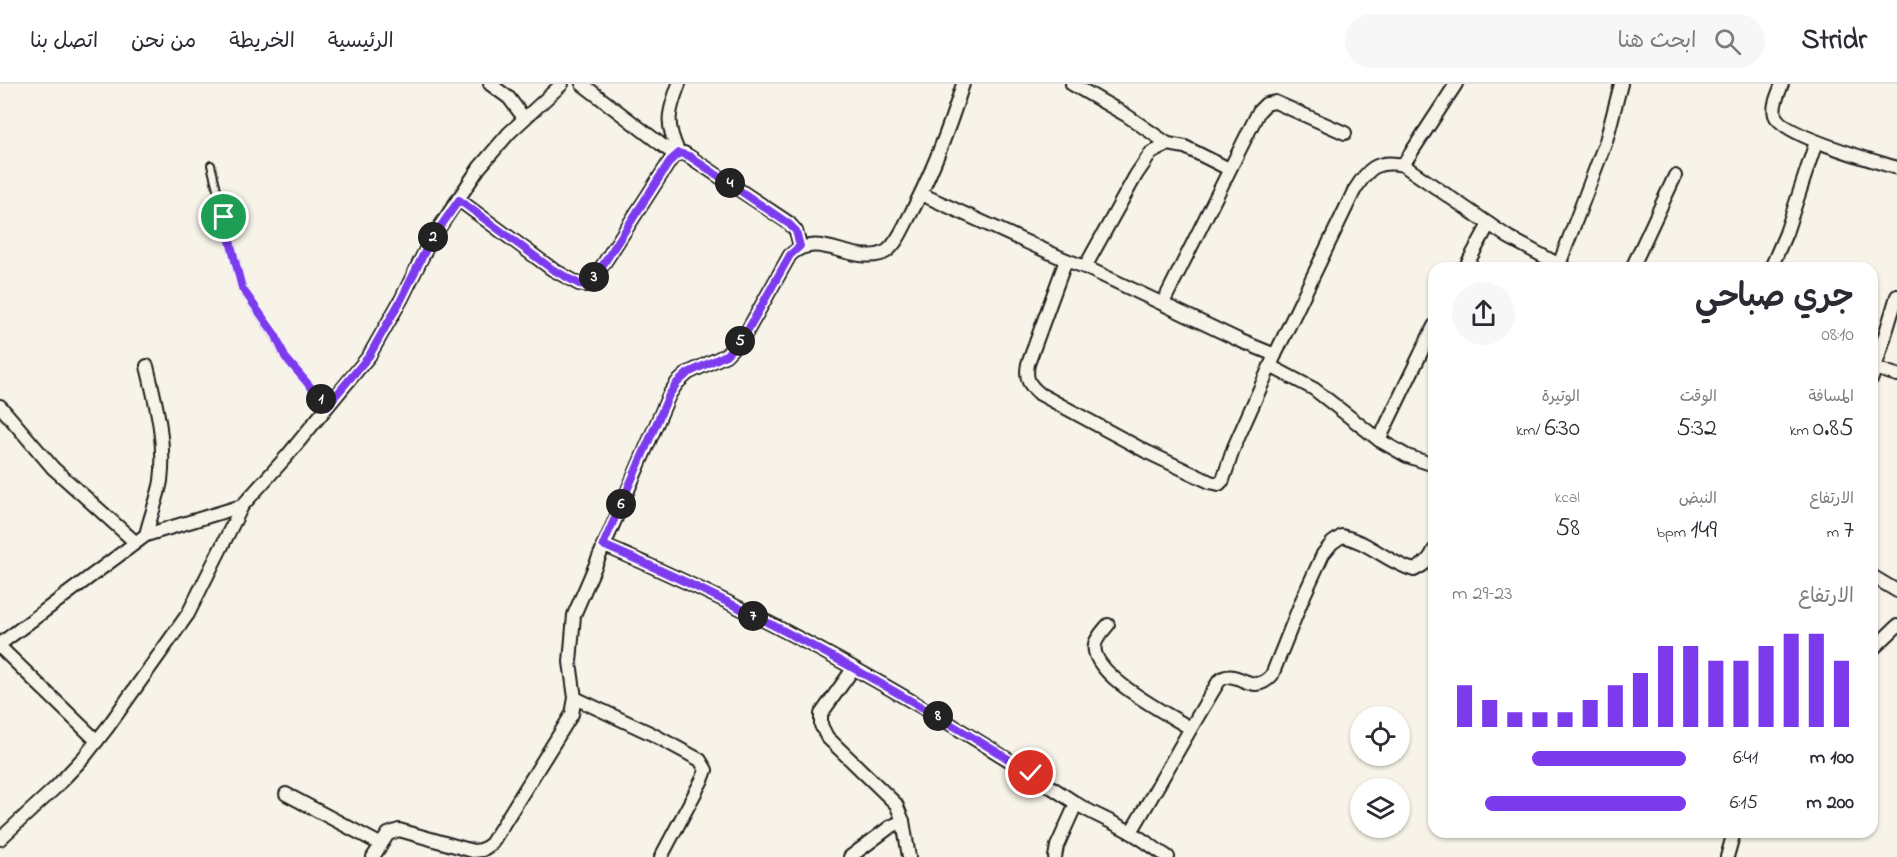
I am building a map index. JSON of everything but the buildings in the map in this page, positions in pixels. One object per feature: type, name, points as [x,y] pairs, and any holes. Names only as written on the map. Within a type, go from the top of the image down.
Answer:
[{"type":"street","points":[[490,84],[509,98],[524,118]]},
{"type":"street","points":[[0,839],[55,788],[97,741],[188,614],[242,506],[287,456],[369,356],[402,298],[429,243],[493,149],[562,84]]},
{"type":"street","points":[[582,84],[677,154],[689,156],[789,224],[796,231],[800,246]]},
{"type":"street","points":[[677,154],[669,129],[671,109],[679,84]]},
{"type":"street","points":[[373,857],[388,834],[399,830],[473,851],[482,850],[491,844],[572,714],[575,698],[570,662],[574,615],[669,395],[688,373],[726,355],[745,335],[790,255],[800,246],[811,244],[861,255],[886,252],[897,239],[943,146],[963,84]]},
{"type":"street","points":[[1072,84],[1126,115],[1168,144],[1185,147],[1229,169]]},
{"type":"street","points":[[1403,165],[1456,84]]},
{"type":"street","points":[[1564,262],[1606,141],[1621,84]]},
{"type":"street","points":[[1782,84],[1774,107],[1775,117],[1782,124],[1816,142],[1897,168]]},
{"type":"street","points":[[1163,303],[1259,111],[1266,104],[1275,102],[1345,133]]},
{"type":"street","points":[[1774,262],[1786,233],[1816,142]]},
{"type":"street","points":[[1085,267],[1136,175],[1151,153],[1168,144]]},
{"type":"street","points":[[459,200],[552,269],[579,284],[587,285],[597,274],[677,154]]},
{"type":"street","points":[[1066,260],[1028,364],[1026,376],[1031,387],[1147,452],[1219,484],[1223,480],[1234,447],[1272,360],[1339,220],[1362,179],[1371,168],[1382,163],[1403,165],[1508,237],[1553,262]]},
{"type":"street","points":[[1635,262],[1675,176]]},
{"type":"street","points":[[921,194],[1163,303],[1272,360],[1314,389],[1379,440],[1407,456],[1428,463]]},
{"type":"street","points":[[1468,262],[1489,224]]},
{"type":"street","points":[[1878,360],[1897,296]]},
{"type":"street","points":[[1379,440],[1428,338]]},
{"type":"street","points":[[146,535],[161,484],[163,450],[158,412],[147,366]]},
{"type":"street","points":[[1878,373],[1897,375]]},
{"type":"street","points":[[0,406],[53,468],[135,542]]},
{"type":"street","points":[[97,741],[0,645],[146,535],[242,506]]},
{"type":"street","points":[[1131,832],[1219,681],[1224,676],[1231,676],[1252,684],[1260,684],[1266,682],[1272,675],[1302,600],[1323,554],[1332,543],[1342,536],[1357,539],[1401,566],[1414,570],[1428,560]]},
{"type":"street","points":[[603,545],[657,568],[798,638],[947,721],[1076,804],[1131,832],[1168,857]]},
{"type":"street","points":[[1878,580],[1897,591]]},
{"type":"street","points":[[1108,625],[1094,646],[1096,658],[1102,667],[1117,682],[1190,728]]},
{"type":"street","points":[[1878,644],[1897,626]]},
{"type":"street","points":[[853,669],[821,714],[821,724],[827,737],[896,804],[903,821],[909,857]]},
{"type":"street","points":[[575,698],[652,734],[691,754],[704,764],[706,770],[704,778],[662,857]]},
{"type":"street","points":[[286,794],[380,844]]},
{"type":"street","points":[[1055,857],[1057,846],[1076,804]]},
{"type":"street","points":[[850,857],[890,827],[903,821]]},
{"type":"street","points":[[1727,857],[1732,838]]},
{"type":"lane","points":[[211,165],[242,288],[276,336],[285,357],[327,406]]},
{"type":"route","points":[[224,217],[246,296],[276,336],[285,357],[327,406],[369,356],[402,298],[429,243],[440,224],[459,200],[552,269],[579,284],[587,285],[597,274],[670,161],[679,153],[689,156],[789,224],[796,231],[800,246],[790,255],[745,335],[726,355],[688,373],[669,395],[603,545],[657,568],[798,638],[947,721],[1031,773]]}]
